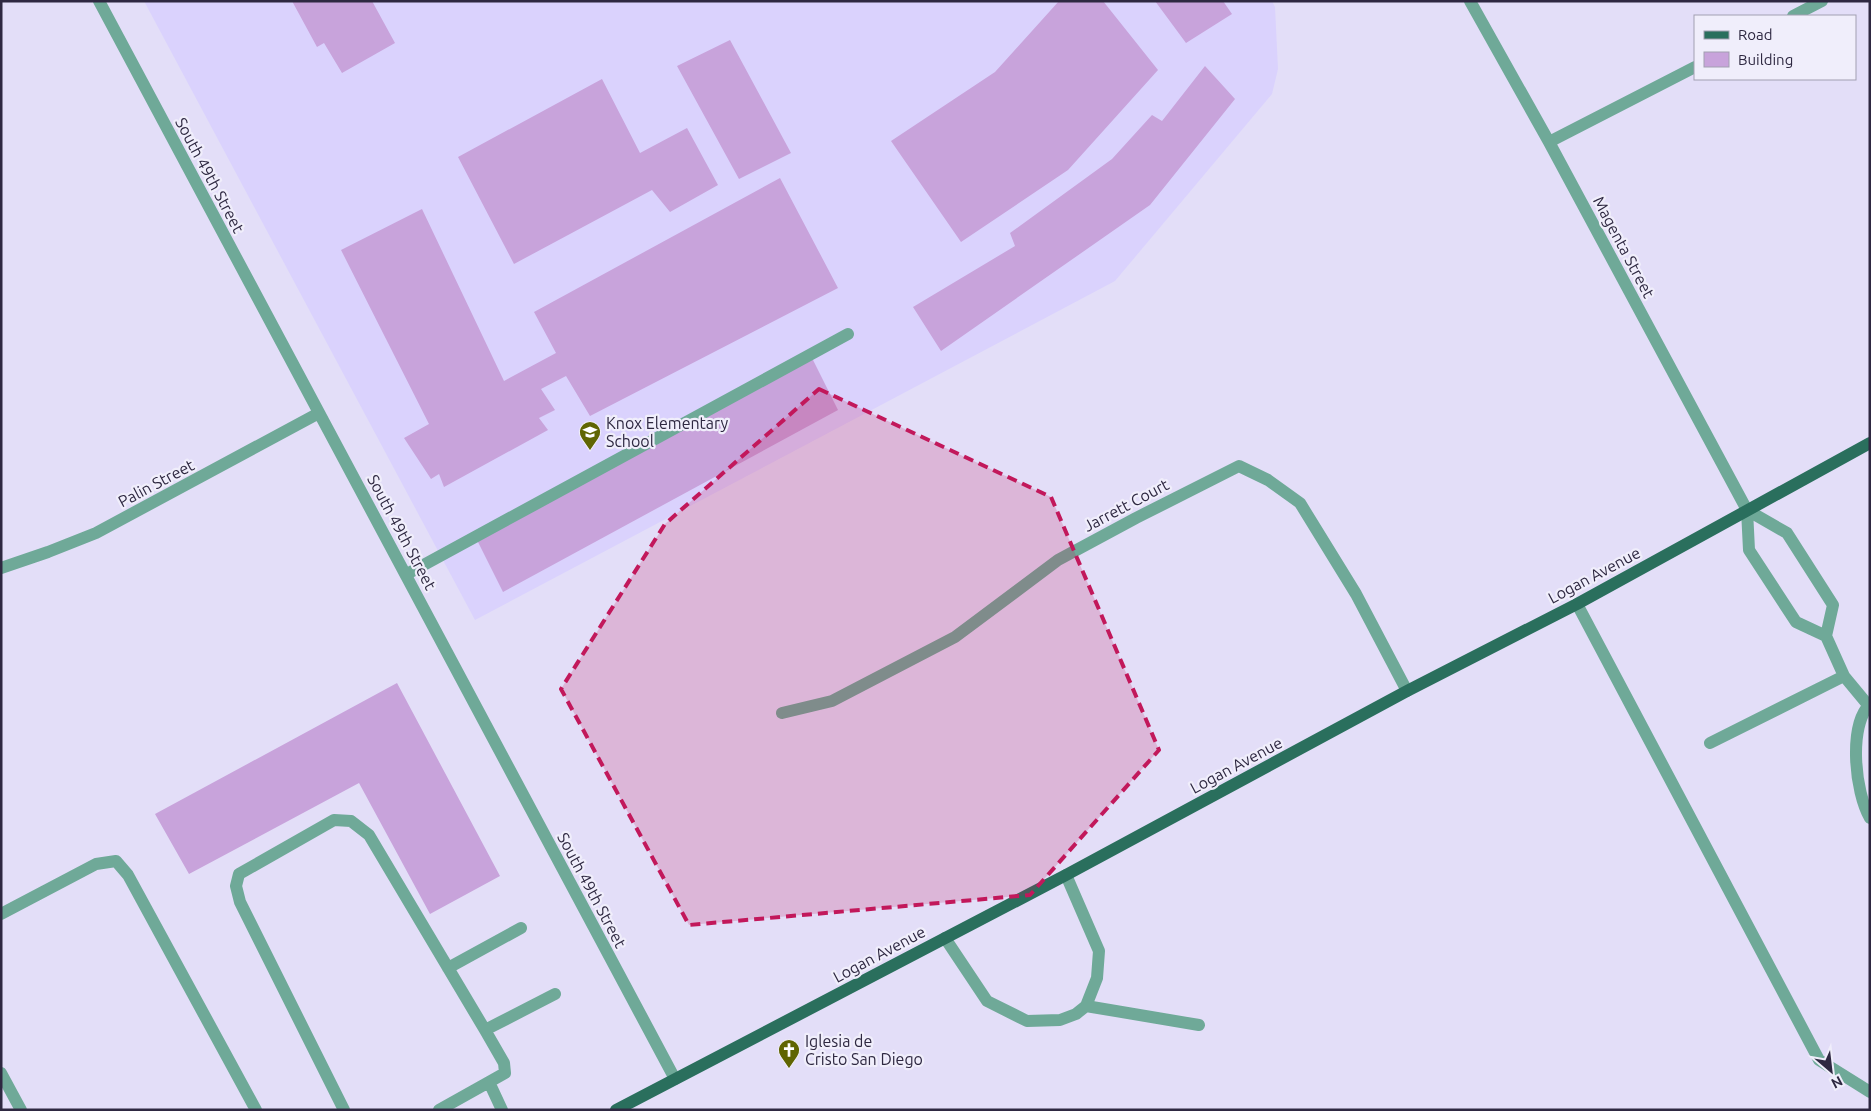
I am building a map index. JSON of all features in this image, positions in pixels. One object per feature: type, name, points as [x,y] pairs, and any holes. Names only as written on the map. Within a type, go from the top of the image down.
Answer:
[{"type":"main road","name":"Logan Avenue","points":[[616,1110],[1066,875],[1407,691],[1576,604],[1870,443]]},
{"type":"street","name":"South 49th Street","points":[[99,1],[407,574],[675,1079]]},
{"type":"street","name":"Magenta Street","points":[[1470,1],[1549,142],[1747,510]]},
{"type":"street","points":[[1795,15],[1822,1]]},
{"type":"street","points":[[1549,142],[1694,68]]},
{"type":"street","points":[[407,574],[848,334]]},
{"type":"street","name":"Palin Street","points":[[1,568],[96,533],[320,413]]},
{"type":"street","name":"Jarrett Court","points":[[782,714],[832,701],[955,637],[1058,560],[1160,505],[1240,466],[1268,480],[1300,503],[1356,594],[1407,691]]},
{"type":"street","points":[[1747,510],[1749,550],[1796,622],[1826,636]]},
{"type":"street","points":[[1747,510],[1786,533],[1833,605],[1826,636],[1844,676],[1869,705],[1856,746],[1856,772],[1870,818]]},
{"type":"street","points":[[1576,604],[1819,1060],[1870,1092]]},
{"type":"street","points":[[1710,743],[1844,676]]},
{"type":"street","points":[[344,1110],[240,902],[236,886],[239,874],[334,820],[351,821],[370,835],[504,1062],[505,1073],[439,1110]]},
{"type":"street","points":[[1,914],[96,864],[116,861],[128,875],[256,1110]]},
{"type":"street","points":[[945,938],[987,1001],[1027,1021],[1060,1020],[1076,1014],[1086,1006],[1098,978],[1099,951],[1066,875]]},
{"type":"street","points":[[448,968],[521,928]]},
{"type":"street","points":[[485,1030],[555,994]]},
{"type":"street","points":[[1086,1006],[1199,1025]]},
{"type":"street","points":[[1,1073],[21,1110]]},
{"type":"street","points":[[489,1082],[502,1110]]},
{"type":"highlighted area","points":[[819,389],[1051,497],[1159,750],[1030,895],[689,925],[561,689],[665,524]]},
{"type":"shaded area","name":"Knox Elementary School","points":[[144,1],[1272,1],[1275,7],[1278,69],[1272,94],[1115,281],[475,620]]},
{"type":"building","points":[[292,1],[372,1],[395,43],[342,73],[324,43],[317,47]]},
{"type":"building","points":[[1059,1],[1103,1],[1158,70],[1068,170],[961,242],[891,141],[995,72]]},
{"type":"building","points":[[1155,1],[1223,1],[1232,14],[1186,43]]},
{"type":"building","points":[[730,40],[791,153],[739,179],[677,66]]},
{"type":"building","points":[[1205,66],[1235,99],[1150,205],[941,351],[913,307],[1015,246],[1010,233],[1112,159],[1152,115],[1162,121]]},
{"type":"building","points":[[602,79],[640,153],[687,128],[718,185],[670,212],[652,190],[514,264],[458,157]]},
{"type":"building","points":[[780,178],[838,288],[590,416],[566,376],[541,389],[555,410],[539,418],[548,430],[444,487],[439,474],[431,479],[404,438],[429,424],[341,250],[422,209],[504,381],[556,353],[534,312]]},
{"type":"building","points":[[812,358],[838,410],[503,592],[476,538]]},
{"type":"building","points":[[397,683],[500,876],[430,914],[359,783],[189,874],[155,814]]},
{"type":"place","name":"Knox Elementary School","points":[[590,451]]},
{"type":"place","name":"Iglesia de Cristo San Diego","points":[[789,1069]]}]
